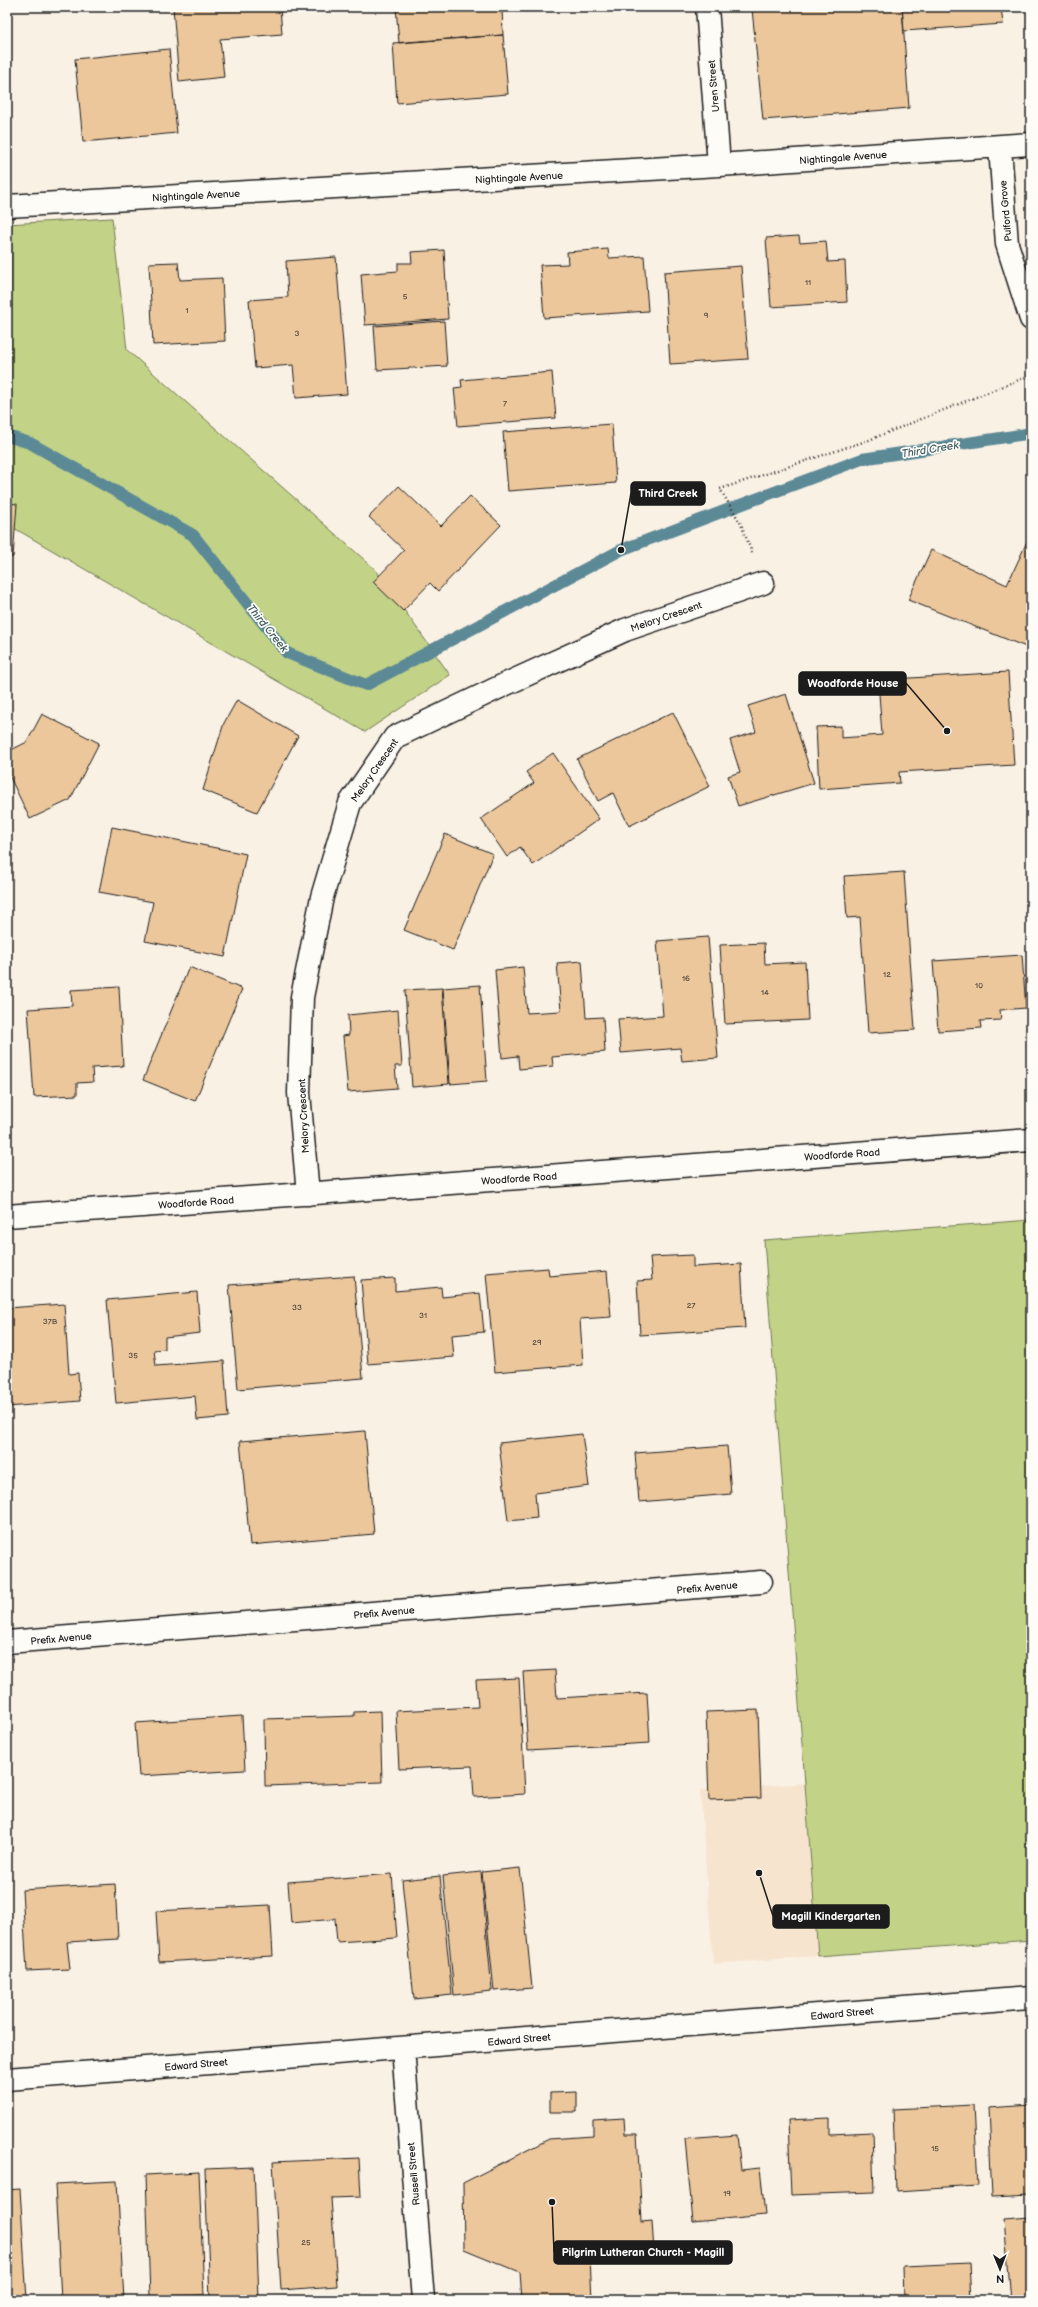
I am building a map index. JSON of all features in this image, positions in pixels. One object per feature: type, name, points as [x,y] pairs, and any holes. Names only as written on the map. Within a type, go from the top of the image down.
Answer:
[{"type":"street","name":"Uren Street","points":[[707,7],[719,165]]},
{"type":"street","name":"Nightingale Avenue","points":[[7,206],[719,165],[1031,144]]},
{"type":"street","name":"Pulford Grove","points":[[1000,147],[1007,244],[1031,319]]},
{"type":"street","name":"Melory Crescent","points":[[308,1194],[300,1093],[302,997],[322,897],[350,803],[395,737],[506,684],[625,630],[763,583]]},
{"type":"street","name":"Woodforde Road","points":[[7,1216],[1031,1140]]},
{"type":"street","name":"Prefix Avenue","points":[[7,1642],[761,1582]]},
{"type":"street","name":"Edward Street","points":[[7,2079],[1031,1998]]},
{"type":"street","name":"Russell Street","points":[[403,2048],[423,2300]]},
{"type":"path","points":[[741,524],[720,489],[869,440],[1031,375]]},
{"type":"shaded area","points":[[806,1783],[818,1956],[713,1964],[700,1790]]},
{"type":"green space","points":[[112,218],[127,350],[376,570],[450,675],[365,732],[7,524],[7,224]]},
{"type":"green space","points":[[1031,1220],[1031,1940],[818,1956],[764,1240]]},
{"type":"building","points":[[173,7],[280,7],[282,34],[220,39],[224,77],[179,82]]},
{"type":"building","points":[[396,7],[502,7],[503,35],[399,43]]},
{"type":"building","points":[[774,7],[902,7],[909,108],[763,120],[752,9]]},
{"type":"building","points":[[902,7],[1001,7],[1003,24],[904,31]]},
{"type":"building","points":[[503,35],[508,94],[397,103],[393,43]]},
{"type":"building","points":[[169,49],[177,133],[83,142],[75,59]]},
{"type":"building","points":[[799,236],[800,243],[826,241],[828,262],[845,261],[847,302],[771,307],[766,238]]},
{"type":"building","points":[[608,249],[609,258],[644,256],[648,311],[544,318],[540,265],[568,264],[567,252]]},
{"type":"building","points":[[444,250],[448,319],[365,325],[361,274],[398,271],[398,263],[412,263],[411,252]]},
{"type":"building","points":[[336,257],[347,394],[296,398],[293,365],[255,368],[249,300],[288,297],[286,261]]},
{"type":"building","points":[[178,262],[180,280],[222,278],[225,341],[153,345],[149,263]]},
{"type":"building","points":[[741,266],[748,359],[670,364],[664,272]]},
{"type":"building","points":[[444,321],[447,366],[377,370],[374,326]]},
{"type":"building","points":[[552,372],[556,418],[458,426],[454,388],[462,387],[461,380]]},
{"type":"building","points":[[612,424],[616,483],[508,491],[503,432]]},
{"type":"building","points":[[399,486],[441,526],[470,496],[501,525],[438,591],[430,583],[403,611],[373,582],[404,550],[369,517]]},
{"type":"building","points":[[7,503],[17,504],[13,557],[7,557]]},
{"type":"building","points":[[1031,533],[1031,649],[908,600],[931,550],[1007,585]]},
{"type":"building","points":[[1008,672],[1014,765],[899,772],[900,783],[819,789],[816,727],[841,726],[841,738],[882,735],[878,680]]},
{"type":"building","points":[[786,694],[814,783],[738,806],[728,776],[740,772],[730,740],[756,732],[748,706]]},
{"type":"building","points":[[237,700],[298,736],[257,812],[203,790],[224,723]]},
{"type":"building","points":[[673,712],[710,786],[629,826],[613,793],[598,801],[577,759]]},
{"type":"building","points":[[42,714],[99,743],[70,800],[30,819],[7,771],[7,752],[27,742]]},
{"type":"building","points":[[553,753],[599,819],[533,865],[520,847],[507,857],[481,819],[534,783],[526,772]]},
{"type":"building","points":[[112,827],[246,854],[225,957],[145,941],[153,902],[99,892]]},
{"type":"building","points":[[445,834],[493,854],[453,950],[404,930]]},
{"type":"building","points":[[904,872],[915,1030],[868,1033],[860,917],[847,918],[844,876]]},
{"type":"building","points":[[708,937],[718,1058],[682,1061],[680,1048],[621,1053],[618,1019],[663,1016],[657,941]]},
{"type":"building","points":[[764,943],[765,964],[805,962],[808,1020],[725,1024],[720,945]]},
{"type":"building","points":[[1022,955],[1026,1008],[1000,1010],[1001,1020],[980,1021],[981,1028],[938,1031],[933,961]]},
{"type":"building","points":[[582,961],[586,1018],[603,1017],[605,1052],[552,1057],[553,1066],[519,1069],[518,1056],[502,1058],[495,970],[523,967],[527,1013],[561,1011],[557,963]]},
{"type":"building","points":[[189,967],[242,989],[195,1101],[143,1080]]},
{"type":"building","points":[[480,985],[487,1081],[450,1084],[443,988]]},
{"type":"building","points":[[119,987],[123,1066],[92,1068],[93,1082],[77,1083],[77,1095],[34,1097],[28,1009],[72,1006],[71,990]]},
{"type":"building","points":[[442,988],[449,1084],[412,1087],[405,990]]},
{"type":"building","points":[[398,1010],[402,1066],[395,1066],[397,1088],[348,1092],[343,1036],[349,1035],[348,1015]]},
{"type":"building","points":[[693,1255],[693,1267],[741,1264],[745,1328],[640,1335],[637,1281],[652,1280],[650,1257]]},
{"type":"building","points":[[548,1268],[549,1276],[607,1271],[611,1317],[580,1319],[583,1365],[495,1372],[486,1273]]},
{"type":"building","points":[[354,1276],[363,1378],[238,1389],[229,1285]]},
{"type":"building","points":[[395,1278],[395,1291],[441,1287],[442,1297],[480,1293],[484,1332],[452,1335],[454,1357],[368,1364],[361,1280]]},
{"type":"building","points":[[197,1292],[200,1333],[165,1337],[165,1349],[154,1350],[156,1366],[224,1361],[228,1417],[197,1420],[195,1396],[116,1403],[107,1300]]},
{"type":"building","points":[[64,1304],[69,1374],[78,1373],[80,1401],[7,1407],[7,1308]]},
{"type":"building","points":[[365,1431],[374,1534],[250,1545],[240,1441]]},
{"type":"building","points":[[582,1434],[589,1486],[535,1493],[537,1518],[508,1521],[499,1443]]},
{"type":"building","points":[[727,1446],[731,1494],[639,1502],[635,1453]]},
{"type":"building","points":[[555,1670],[557,1698],[647,1693],[650,1743],[528,1750],[523,1672]]},
{"type":"building","points":[[519,1678],[525,1794],[474,1797],[472,1766],[399,1769],[396,1711],[478,1707],[476,1680]]},
{"type":"building","points":[[758,1710],[761,1798],[709,1800],[706,1712]]},
{"type":"building","points":[[380,1711],[382,1782],[265,1786],[264,1719],[354,1716],[354,1712]]},
{"type":"building","points":[[242,1716],[245,1770],[139,1776],[135,1723]]},
{"type":"building","points":[[520,1868],[532,1988],[494,1991],[482,1872]]},
{"type":"building","points":[[481,1872],[492,1991],[454,1995],[443,1876]]},
{"type":"building","points":[[392,1874],[397,1938],[337,1942],[335,1919],[291,1923],[288,1882]]},
{"type":"building","points":[[440,1876],[452,1995],[414,1999],[402,1880]]},
{"type":"building","points":[[115,1884],[118,1939],[67,1942],[70,1969],[27,1971],[22,1890]]},
{"type":"building","points":[[270,1905],[273,1956],[159,1962],[156,1911]]},
{"type":"building","points":[[7,1907],[10,1975],[7,1975]]},
{"type":"building","points":[[577,2092],[577,2112],[550,2112],[550,2093]]},
{"type":"building","points":[[974,2105],[978,2186],[896,2191],[893,2109]]},
{"type":"building","points":[[1031,2105],[1031,2195],[992,2197],[988,2108]]},
{"type":"building","points":[[624,2118],[625,2134],[637,2134],[642,2222],[652,2221],[654,2252],[590,2257],[592,2300],[522,2300],[520,2272],[464,2249],[463,2183],[549,2139],[593,2136],[593,2120]]},
{"type":"building","points":[[830,2118],[830,2134],[872,2132],[874,2192],[791,2195],[788,2120]]},
{"type":"building","points":[[737,2135],[741,2170],[760,2168],[765,2215],[693,2222],[685,2139]]},
{"type":"building","points":[[359,2158],[361,2197],[331,2198],[337,2286],[281,2290],[273,2162]]},
{"type":"building","points":[[254,2167],[259,2299],[210,2300],[205,2169]]},
{"type":"building","points":[[199,2172],[204,2295],[150,2297],[146,2175]]},
{"type":"building","points":[[117,2181],[124,2300],[61,2300],[55,2184]]},
{"type":"building","points":[[20,2189],[27,2300],[7,2300],[7,2190]]},
{"type":"building","points":[[1031,2217],[1031,2300],[1011,2300],[1004,2219]]},
{"type":"building","points":[[969,2263],[971,2300],[904,2300],[903,2266]]},
{"type":"waterway","name":"Third Creek","points":[[7,436],[30,443],[193,535],[287,653],[366,685],[621,550],[862,459],[1026,434],[1031,437]]},
{"type":"place","name":"Third Creek","points":[[621,550]]},
{"type":"place","name":"Woodforde House","points":[[947,731]]},
{"type":"place","name":"Magill Kindergarten","points":[[759,1873]]},
{"type":"place","name":"Pilgrim Lutheran Church - Magill","points":[[552,2202]]}]
